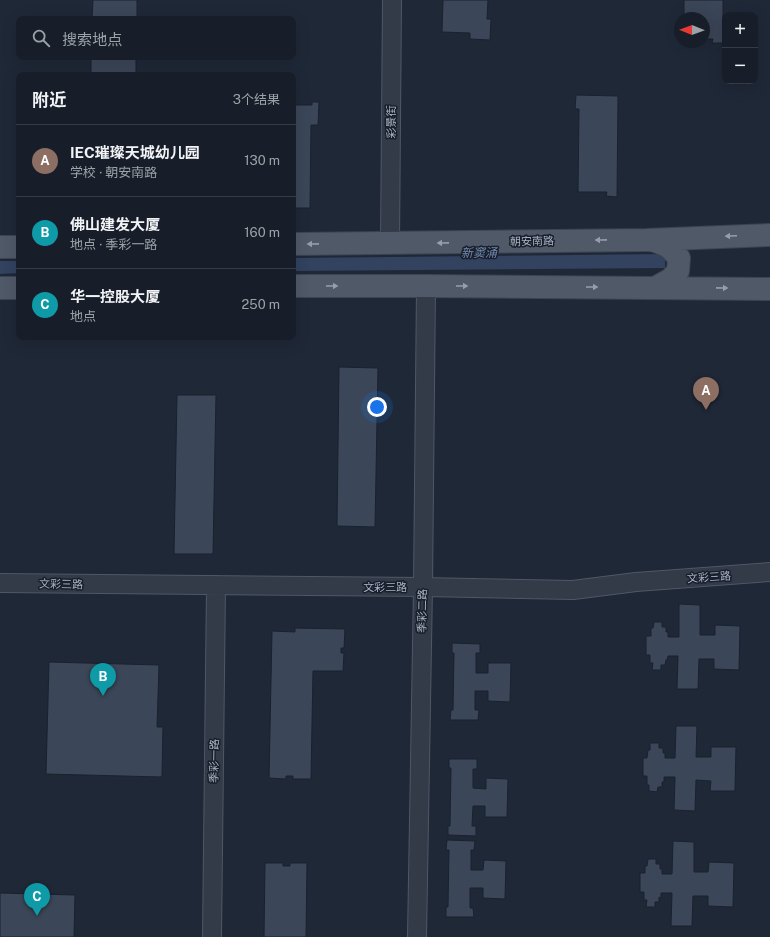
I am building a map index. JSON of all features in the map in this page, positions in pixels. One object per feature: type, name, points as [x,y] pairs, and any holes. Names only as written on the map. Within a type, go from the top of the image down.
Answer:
[{"type":"main road","name":"朝安南路","points":[[296,244],[647,240],[770,234]]},
{"type":"main road","points":[[647,240],[662,243],[671,249],[679,258],[678,271],[671,279],[655,288]]},
{"type":"main road","points":[[0,247],[16,247]]},
{"type":"main road","points":[[296,286],[770,289]]},
{"type":"main road","points":[[0,288],[16,288]]},
{"type":"street","name":"彩景街","points":[[390,243],[392,0]]},
{"type":"street","name":"季彩二路","points":[[417,937],[426,286]]},
{"type":"street","name":"文彩三路","points":[[0,583],[573,590],[636,582],[770,572]]},
{"type":"street","name":"季彩一路","points":[[212,937],[216,586]]},
{"type":"water","points":[[665,254],[665,268],[296,271],[296,258]]},
{"type":"water","points":[[0,261],[16,261],[16,273],[0,274]]},
{"type":"building","points":[[93,0],[137,0],[137,16],[92,16]]},
{"type":"building","points":[[443,0],[488,0],[487,19],[491,19],[490,40],[470,39],[470,33],[442,32]]},
{"type":"building","points":[[684,0],[723,0],[722,43],[712,43],[713,39],[710,39],[710,12],[684,12]]},
{"type":"building","points":[[91,60],[136,60],[136,72],[91,72]]},
{"type":"building","points":[[576,95],[618,96],[617,197],[606,196],[607,192],[578,192],[579,109],[575,109]]},
{"type":"building","points":[[312,102],[319,102],[318,125],[311,125],[310,208],[296,208],[296,105],[312,105]]},
{"type":"building","points":[[339,367],[378,368],[375,527],[337,526]]},
{"type":"building","points":[[177,395],[216,395],[213,554],[174,554]]},
{"type":"building","points":[[679,604],[700,605],[700,635],[715,635],[715,625],[740,626],[739,670],[714,669],[714,659],[699,659],[698,689],[677,689],[678,656],[668,656],[665,665],[661,665],[661,670],[652,670],[653,663],[650,663],[650,655],[646,655],[646,636],[651,636],[651,628],[653,628],[654,622],[662,622],[662,627],[666,627],[666,632],[668,632],[668,637],[679,637]]},
{"type":"building","points":[[295,628],[345,629],[344,648],[341,648],[341,653],[344,653],[343,671],[313,671],[311,779],[293,779],[293,776],[286,776],[286,779],[269,778],[272,631],[295,632]]},
{"type":"building","points":[[452,643],[480,644],[480,653],[476,653],[476,673],[488,673],[488,663],[511,663],[510,702],[488,701],[488,691],[475,691],[475,710],[479,710],[478,720],[450,720],[451,710],[453,710],[454,653],[452,653]]},
{"type":"building","points":[[49,662],[159,665],[157,727],[163,727],[162,777],[46,774]]},
{"type":"building","points":[[676,726],[697,726],[696,757],[711,757],[711,747],[736,747],[735,791],[710,791],[711,781],[696,780],[695,811],[674,810],[675,777],[664,777],[662,787],[658,787],[657,792],[649,791],[647,776],[643,776],[643,758],[647,758],[648,750],[650,750],[650,743],[659,743],[659,748],[663,748],[663,753],[665,753],[665,758],[675,758]]},
{"type":"building","points":[[449,759],[477,759],[477,769],[473,769],[473,788],[486,789],[486,778],[508,779],[507,817],[485,817],[485,806],[473,806],[472,826],[476,826],[476,836],[448,835],[448,826],[450,826],[451,768],[449,768]]},
{"type":"building","points":[[447,840],[475,841],[474,850],[471,850],[471,870],[483,870],[484,860],[506,861],[505,899],[483,898],[483,888],[470,888],[470,908],[473,908],[474,917],[446,917],[446,907],[448,907],[449,850],[446,850]]},
{"type":"building","points":[[673,841],[694,842],[694,872],[708,872],[709,862],[734,863],[733,907],[708,906],[708,896],[693,896],[692,926],[671,926],[672,893],[661,893],[659,902],[655,902],[655,907],[646,907],[647,900],[644,900],[644,892],[640,892],[640,873],[645,873],[645,866],[647,866],[648,859],[656,859],[656,864],[660,864],[660,869],[662,869],[662,874],[672,874]]},
{"type":"building","points":[[265,863],[283,863],[283,866],[290,866],[290,863],[307,863],[306,937],[264,937]]},
{"type":"building","points":[[0,893],[75,895],[74,937],[0,937]]},
{"type":"place","name":"IEC璀璨天城幼儿园","points":[[706,410]]},
{"type":"place","name":"佛山建发大厦","points":[[103,696]]},
{"type":"place","name":"华一控股大厦","points":[[37,916]]},
{"type":"water label","name":"新窦涌","points":[[479,253]]}]
